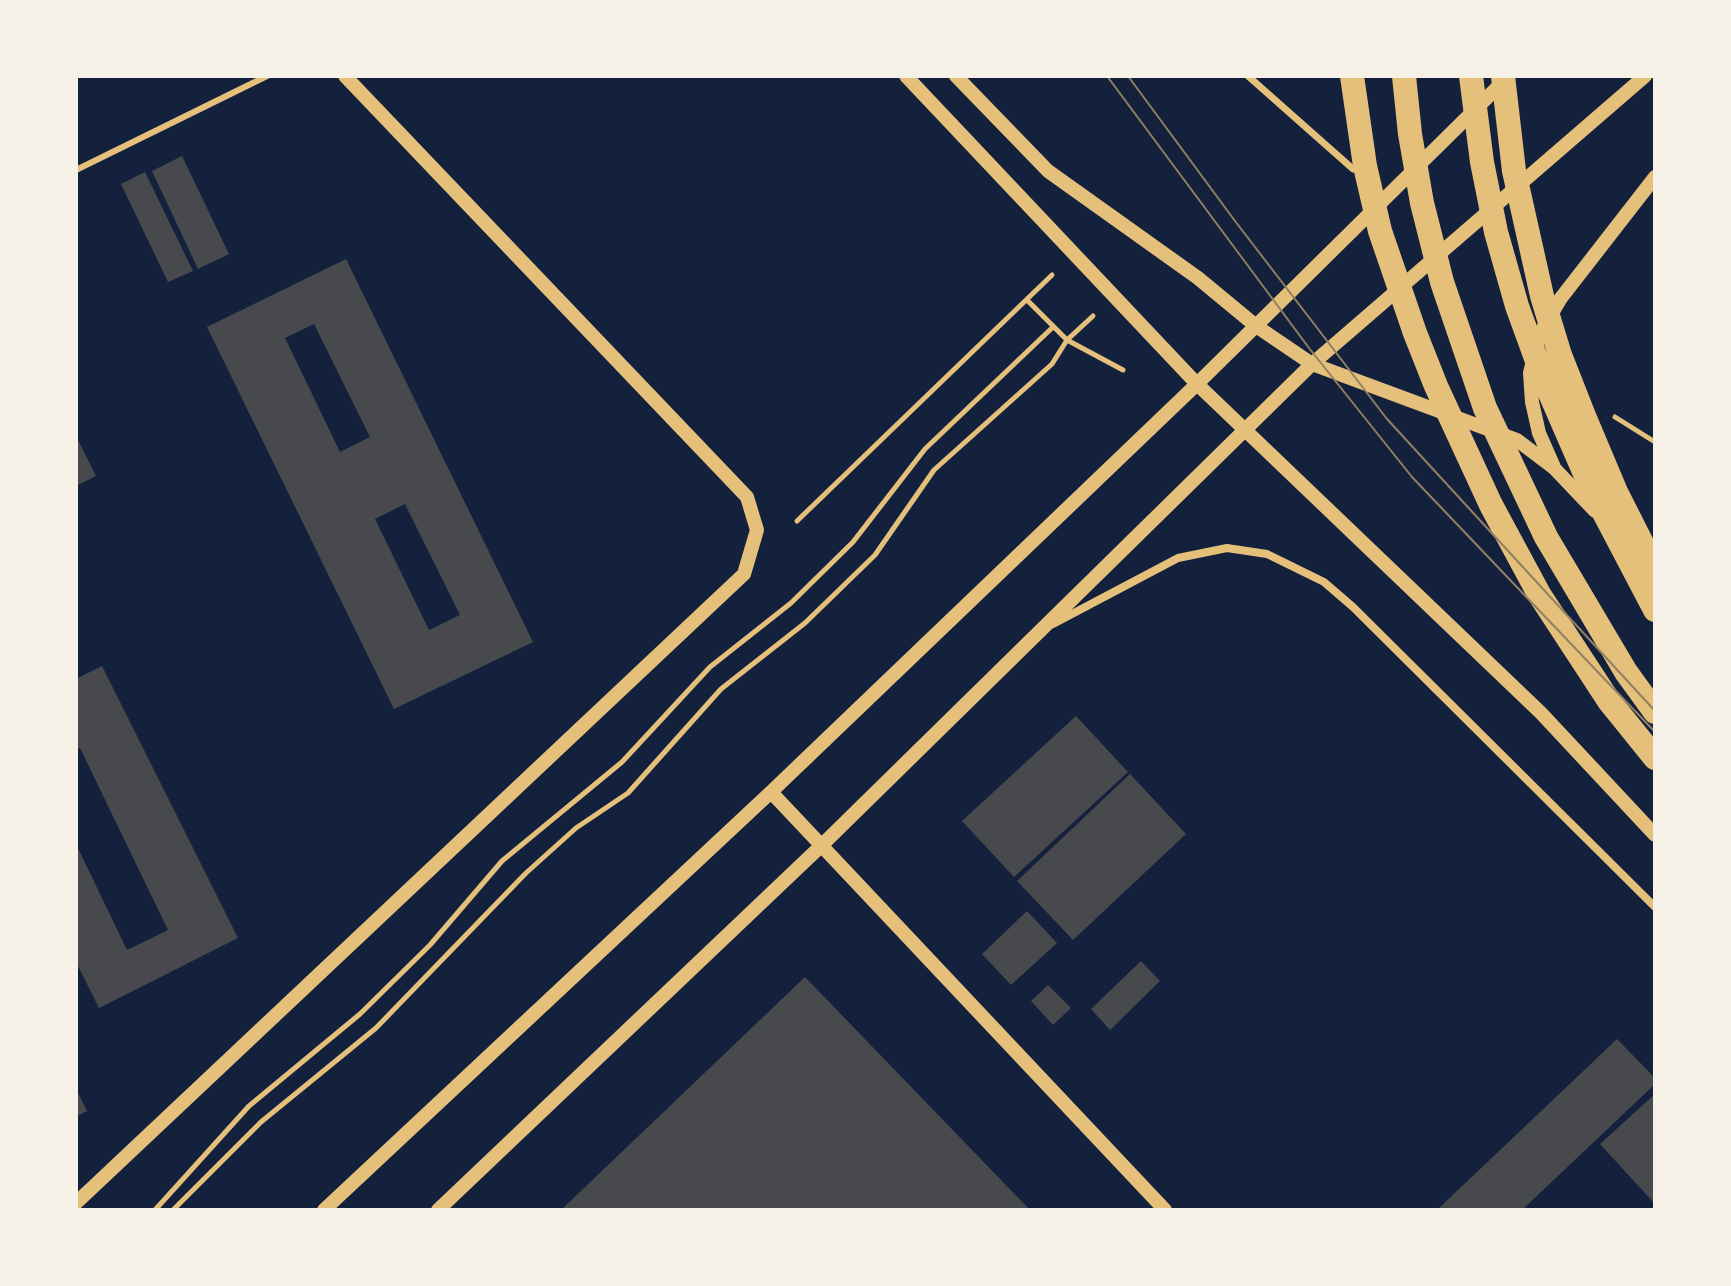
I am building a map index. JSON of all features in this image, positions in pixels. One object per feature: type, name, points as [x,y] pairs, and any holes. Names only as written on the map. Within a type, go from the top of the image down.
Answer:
[{"type":"highway","points":[[1352,76],[1365,166],[1380,231],[1436,386],[1491,505],[1539,594],[1609,701],[1655,758]]},
{"type":"highway","points":[[1404,76],[1422,203],[1442,282],[1485,408],[1546,537],[1591,615],[1655,712]]},
{"type":"highway","points":[[1471,76],[1496,232],[1517,306],[1542,375],[1592,490],[1655,610]]},
{"type":"highway","points":[[1506,76],[1514,171],[1535,266],[1556,340],[1584,416],[1651,567]]},
{"type":"street","points":[[76,1203],[744,574],[757,530],[747,497],[345,76]]},
{"type":"street","points":[[906,76],[1197,384],[1541,713],[1655,835]]},
{"type":"street","points":[[956,76],[1048,171],[1198,278],[1256,326],[1312,364],[1517,440],[1554,468],[1651,567]]},
{"type":"street","points":[[1248,76],[1353,169]]},
{"type":"street","points":[[324,1210],[771,792],[1197,384],[1506,76]]},
{"type":"street","points":[[438,1210],[822,845],[1312,364],[1645,76]]},
{"type":"street","points":[[1554,468],[1539,433],[1532,402],[1530,373],[1539,335],[1561,298],[1655,177]]},
{"type":"street","points":[[1046,627],[1178,558],[1227,548],[1267,554],[1324,582],[1353,607],[1655,907]]},
{"type":"street","points":[[771,792],[1165,1210]]},
{"type":"lane","points":[[76,170],[267,76]]},
{"type":"path","points":[[797,521],[1052,275]]},
{"type":"path","points":[[1027,300],[1067,340],[1123,370]]},
{"type":"path","points":[[173,1210],[261,1122],[376,1028],[526,873],[576,828],[628,793],[721,689],[805,623],[875,555],[934,470],[1052,364],[1067,340],[1093,316]]},
{"type":"path","points":[[155,1210],[249,1106],[360,1014],[430,945],[502,861],[622,762],[710,667],[791,603],[853,542],[925,449],[1053,327]]},
{"type":"path","points":[[1611,414],[1655,442]]},
{"type":"building","points":[[182,156],[229,254],[198,269],[152,171]]},
{"type":"building","points":[[145,172],[193,271],[168,282],[121,184]]},
{"type":"building","points":[[346,259],[533,642],[394,709],[207,327]],"holes":[[[314,324],[370,437],[340,452],[285,338]],[[405,504],[460,615],[429,630],[375,519]]]},
{"type":"building","points":[[76,436],[96,476],[76,486]]},
{"type":"building","points":[[102,666],[238,938],[99,1008],[76,962],[76,844],[127,950],[168,930],[80,748],[76,750],[76,679]]},
{"type":"building","points":[[1076,716],[1128,772],[1014,877],[962,821]]},
{"type":"building","points":[[1130,774],[1186,834],[1073,940],[1017,881]]},
{"type":"building","points":[[1027,911],[1057,943],[1011,985],[982,954]]},
{"type":"building","points":[[1141,961],[1160,981],[1110,1030],[1091,1009]]},
{"type":"building","points":[[805,977],[1030,1210],[561,1210]]},
{"type":"building","points":[[1048,985],[1071,1008],[1053,1025],[1031,1001]]},
{"type":"building","points":[[1617,1039],[1655,1078],[1655,1084],[1522,1210],[1437,1210]]},
{"type":"building","points":[[76,1089],[87,1111],[76,1117]]},
{"type":"building","points":[[1655,1094],[1655,1204],[1600,1144]]},
{"type":"tram line","points":[[1107,76],[1309,348],[1412,477],[1655,732]]},
{"type":"tram line","points":[[1128,76],[1387,419],[1655,711]]}]
